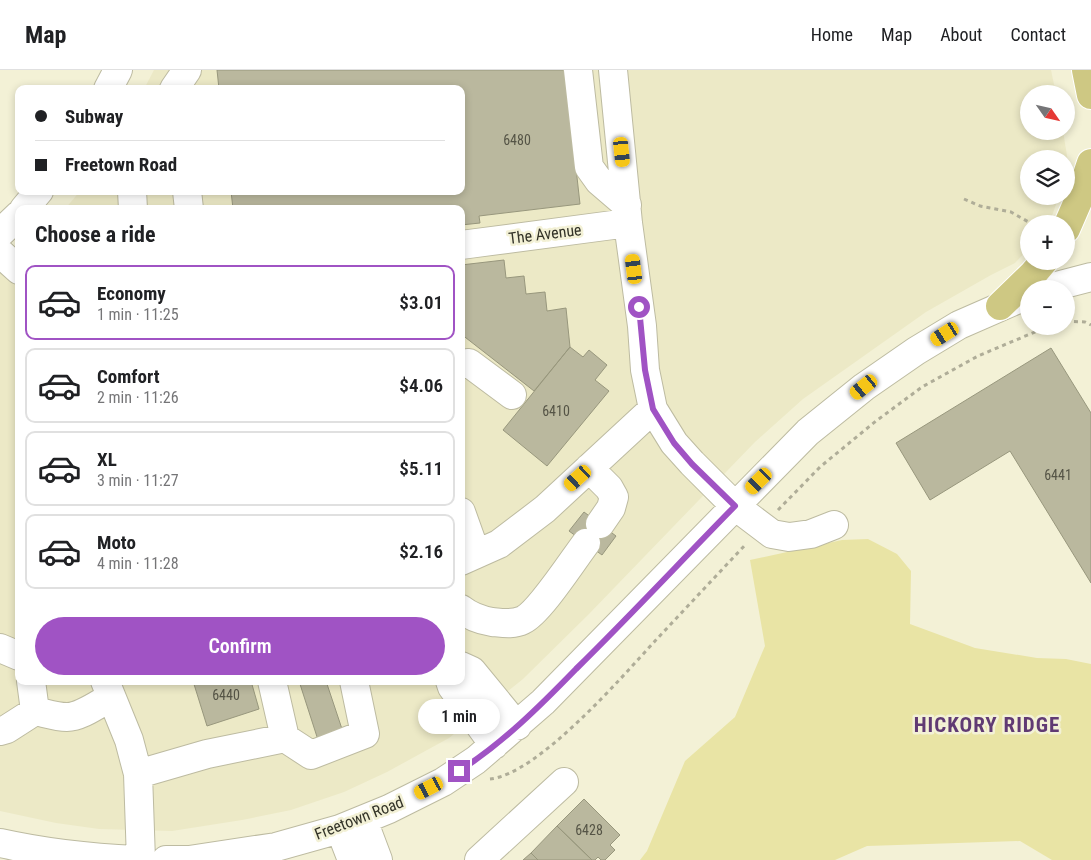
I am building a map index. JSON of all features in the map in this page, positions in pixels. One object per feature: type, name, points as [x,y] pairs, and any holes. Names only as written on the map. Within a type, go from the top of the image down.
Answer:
[{"type":"main road","points":[[1086,70],[1091,95]]},
{"type":"main road","points":[[1072,215],[1091,163]]},
{"type":"main road","points":[[1000,306],[1036,270]]},
{"type":"street","points":[[110,85],[118,70]]},
{"type":"street","points":[[578,70],[589,167],[627,214]]},
{"type":"street","points":[[613,70],[627,214],[642,326],[645,370],[653,409],[674,443],[692,464],[735,506],[772,534],[789,537],[811,534],[834,525]]},
{"type":"street","points":[[27,205],[36,195]]},
{"type":"street","name":"The Avenue","points":[[465,244],[627,214]]},
{"type":"street","points":[[0,233],[15,219]]},
{"type":"street","points":[[0,253],[15,266]]},
{"type":"street","points":[[1075,282],[1091,278]]},
{"type":"street","name":"Freetown Road","points":[[166,860],[190,860],[276,847],[351,824],[389,809],[443,782],[476,760],[517,726],[614,632],[808,432],[864,387],[916,351],[959,325],[1020,298]]},
{"type":"street","points":[[465,364],[469,363],[512,395]]},
{"type":"street","points":[[465,534],[469,557],[499,544],[545,508],[653,409]]},
{"type":"street","points":[[465,611],[480,620],[510,624],[522,621],[531,615],[611,508],[614,497],[589,468]]},
{"type":"street","points":[[0,648],[15,654]]},
{"type":"street","points":[[465,668],[472,671],[517,726]]},
{"type":"street","points":[[32,685],[35,711]]},
{"type":"street","points":[[273,685],[285,738],[311,755],[365,734],[355,685]]},
{"type":"street","points":[[451,685],[494,745]]},
{"type":"street","points":[[0,731],[7,729],[35,711],[69,717],[81,712],[108,689],[129,740],[138,774],[141,860]]},
{"type":"street","points":[[138,774],[207,754],[285,738]]},
{"type":"street","points":[[479,860],[564,782]]},
{"type":"street","points":[[351,824],[352,860]]},
{"type":"street","points":[[351,824],[378,860]]},
{"type":"street","points":[[0,843],[35,851],[72,856],[136,860]]},
{"type":"path","points":[[964,199],[980,206],[1011,212],[1020,217]]},
{"type":"path","points":[[1075,321],[1085,322],[1091,325]]},
{"type":"shaded area","points":[[154,70],[1051,70],[1054,85],[1020,85],[1020,140],[1064,140],[1066,150],[1020,150],[1020,205],[1056,205],[1052,215],[1020,215],[1020,258],[1015,263],[926,312],[803,399],[755,442],[589,614],[523,679],[449,738],[387,772],[344,792],[291,810],[242,820],[172,831],[99,829],[56,823],[0,811],[0,273],[15,260],[15,685],[465,685],[465,205],[68,205],[77,195],[465,195],[465,85],[146,85]]},
{"type":"shaded area","points":[[868,539],[897,554],[911,571],[910,624],[975,648],[1037,658],[1066,659],[1091,664],[1091,860],[1052,860],[1020,841],[867,846],[835,860],[640,860],[647,851],[685,761],[735,717],[765,646],[750,560],[842,540]]},
{"type":"building","points":[[217,70],[565,70],[580,204],[479,216],[480,223],[465,225],[465,205],[233,205],[231,195],[465,195],[465,85],[219,85]]},
{"type":"building","points":[[504,260],[506,278],[524,276],[526,294],[545,292],[547,311],[566,308],[570,347],[534,391],[465,337],[465,265]]},
{"type":"building","points":[[570,347],[583,357],[589,350],[607,365],[595,380],[609,391],[547,466],[503,430]]},
{"type":"building","points":[[1051,348],[1091,413],[1091,583],[1010,451],[930,500],[896,443]]},
{"type":"building","points":[[584,512],[616,536],[602,555],[569,531]]},
{"type":"building","points":[[194,685],[252,685],[259,709],[207,726]]},
{"type":"building","points":[[300,685],[327,685],[344,735],[319,743]]},
{"type":"building","points":[[584,799],[620,835],[610,845],[615,850],[605,860],[601,860],[598,857],[592,860],[557,826]]},
{"type":"building","points":[[557,826],[592,860],[538,860],[531,853]]},
{"type":"building","points":[[531,853],[538,860],[523,860]]},
{"type":"district","name":"HICKORY RIDGE","points":[[987,725]]},
{"type":"route","points":[[459,771],[476,760],[543,702],[614,632],[735,506],[692,464],[674,443],[653,409],[645,370],[639,307]]}]
